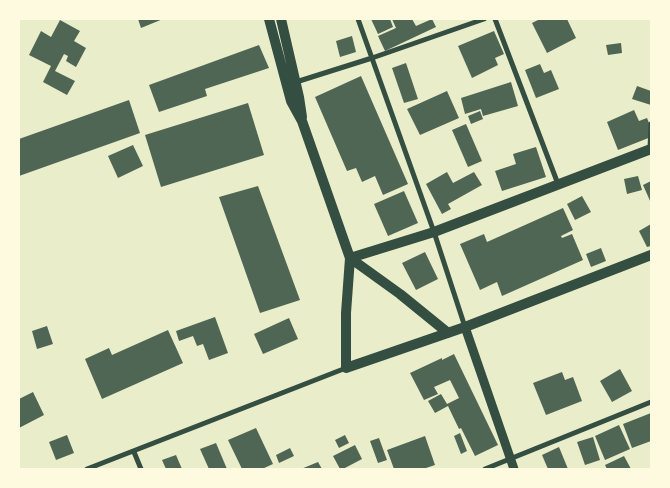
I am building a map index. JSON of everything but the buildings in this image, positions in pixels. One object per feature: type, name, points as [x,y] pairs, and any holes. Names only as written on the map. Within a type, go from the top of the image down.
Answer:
[{"type":"main road","points":[[269,19],[289,93],[302,121]]},
{"type":"main road","points":[[280,19],[296,82],[302,121],[350,258],[346,313],[346,368],[465,327],[651,255]]},
{"type":"main road","points":[[350,258],[434,232],[650,150]]},
{"type":"main road","points":[[350,258],[400,294],[448,333]]},
{"type":"street","points":[[358,19],[434,232],[514,469]]},
{"type":"street","points":[[296,82],[484,19]]},
{"type":"street","points":[[495,19],[558,185]]},
{"type":"street","points":[[650,150],[651,124]]},
{"type":"street","points":[[87,469],[346,368]]},
{"type":"street","points":[[485,469],[651,402]]},
{"type":"street","points":[[134,452],[141,469]]}]
